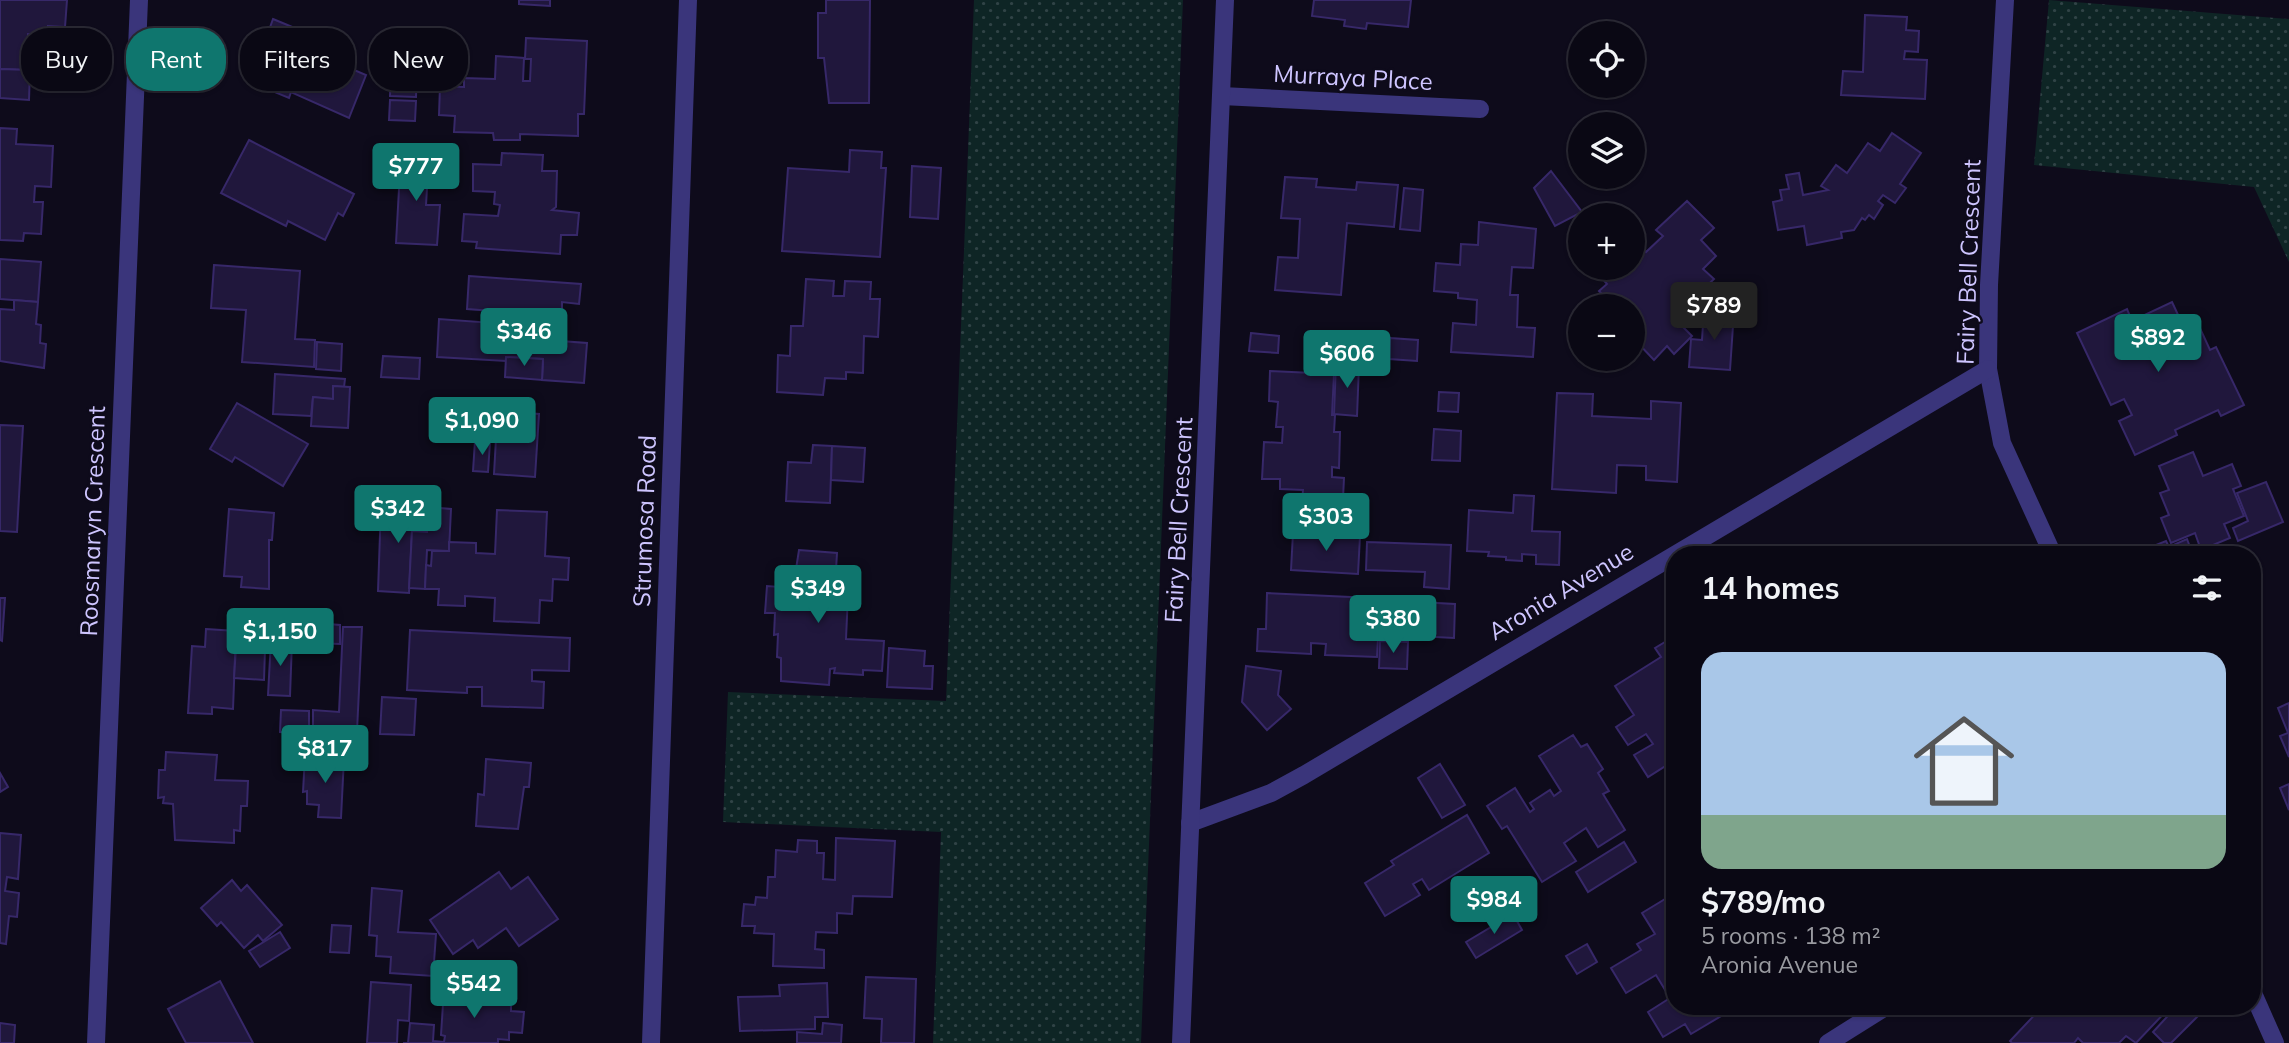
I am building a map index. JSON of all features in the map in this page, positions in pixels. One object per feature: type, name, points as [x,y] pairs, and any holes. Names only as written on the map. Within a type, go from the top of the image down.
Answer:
[{"type":"street","name":"Roosmaryn Crescent","points":[[96,1043],[139,0]]},
{"type":"street","name":"Strumosa Road","points":[[651,1043],[688,0]]},
{"type":"street","name":"Fairy Bell Crescent","points":[[1181,1043],[1225,0]]},
{"type":"street","name":"Fairy Bell Crescent","points":[[2005,0],[1989,285],[1988,369],[2002,443],[2049,546]]},
{"type":"street","name":"Murraya Place","points":[[1222,96],[1480,109]]},
{"type":"street","name":"Aronia Avenue","points":[[1690,546],[1988,369]]},
{"type":"street","name":"Aronia Avenue","points":[[1189,823],[1271,793],[1304,775],[1666,560]]},
{"type":"street","points":[[2261,1011],[2275,1043]]},
{"type":"street","points":[[1828,1043],[1873,1015]]},
{"type":"green space","points":[[974,0],[1183,0],[1141,1043],[933,1043],[941,832],[723,822],[728,692],[946,701]]},
{"type":"green space","points":[[2049,0],[2289,19],[2289,262],[2254,187],[2034,165]]},
{"type":"building","points":[[0,0],[67,0],[65,27],[21,28],[21,70],[0,69]]},
{"type":"building","points":[[519,0],[550,0],[550,6],[519,4]]},
{"type":"building","points":[[826,0],[870,0],[869,103],[829,103],[824,58],[818,58],[818,13],[826,13]]},
{"type":"building","points":[[1314,0],[1411,0],[1408,27],[1367,23],[1366,29],[1344,26],[1345,20],[1312,16]]},
{"type":"building","points":[[1865,15],[1907,17],[1906,30],[1919,31],[1918,52],[1905,51],[1904,59],[1927,60],[1925,99],[1841,95],[1843,71],[1863,72]]},
{"type":"building","points":[[273,19],[295,28],[270,28]]},
{"type":"building","points":[[526,38],[587,41],[584,114],[578,114],[578,136],[520,134],[520,140],[494,140],[493,133],[454,132],[455,116],[439,115],[440,91],[468,91],[468,78],[495,79],[496,56],[524,58],[523,81],[530,81],[531,59],[525,59]]},
{"type":"building","points":[[0,69],[21,70],[21,91],[29,91],[29,100],[0,98]]},
{"type":"building","points":[[355,70],[366,75],[349,118],[291,92],[289,98],[272,91],[355,91]]},
{"type":"building","points":[[390,91],[416,91],[416,97],[390,96]]},
{"type":"building","points":[[390,100],[416,101],[415,121],[389,120]]},
{"type":"building","points":[[0,128],[17,129],[16,144],[53,146],[51,187],[35,186],[34,202],[43,202],[41,234],[24,233],[23,241],[0,240]]},
{"type":"building","points":[[1892,133],[1921,153],[1900,184],[1906,188],[1895,203],[1883,195],[1878,201],[1883,205],[1874,219],[1869,215],[1865,220],[1862,218],[1854,230],[1841,232],[1842,238],[1807,245],[1804,226],[1778,230],[1773,202],[1782,200],[1780,190],[1789,189],[1786,175],[1799,173],[1803,195],[1828,190],[1821,186],[1836,165],[1847,173],[1868,143],[1880,151]]},
{"type":"building","points":[[249,140],[354,194],[343,216],[338,213],[325,240],[288,221],[286,226],[221,193]]},
{"type":"building","points":[[850,150],[882,152],[881,168],[886,168],[880,257],[782,251],[788,168],[849,172]]},
{"type":"building","points":[[401,153],[429,155],[426,205],[440,205],[437,245],[396,243]]},
{"type":"building","points":[[502,153],[543,155],[542,171],[557,171],[556,207],[552,210],[579,213],[577,235],[561,235],[560,254],[476,248],[477,242],[462,241],[464,214],[498,216],[500,205],[494,204],[495,192],[473,191],[473,164],[501,165]]},
{"type":"building","points":[[912,166],[941,168],[938,219],[910,217]]},
{"type":"building","points":[[1551,171],[1575,203],[1568,203],[1568,219],[1555,226],[1534,188]]},
{"type":"building","points":[[1285,177],[1317,179],[1316,187],[1356,190],[1357,182],[1398,185],[1394,227],[1347,223],[1341,295],[1275,290],[1278,257],[1298,258],[1300,219],[1281,218]]},
{"type":"building","points":[[1404,188],[1423,190],[1420,231],[1400,229]]},
{"type":"building","points":[[1687,201],[1714,228],[1701,240],[1716,256],[1703,269],[1714,279],[1692,300],[1699,306],[1680,324],[1692,336],[1674,354],[1667,346],[1654,360],[1645,351],[1645,294],[1602,294],[1599,291],[1607,284],[1604,280],[1645,280],[1645,251],[1663,236],[1656,230]]},
{"type":"building","points":[[1479,222],[1536,229],[1533,268],[1512,267],[1510,295],[1518,295],[1517,327],[1535,328],[1533,357],[1451,352],[1453,323],[1476,325],[1477,300],[1458,298],[1458,293],[1434,291],[1436,263],[1460,265],[1461,244],[1478,245]]},
{"type":"building","points":[[0,259],[41,262],[38,302],[0,299]]},
{"type":"building","points":[[214,265],[300,271],[295,339],[315,340],[314,367],[242,362],[246,310],[211,308]]},
{"type":"building","points":[[469,276],[581,284],[579,304],[562,302],[562,310],[549,309],[547,340],[587,343],[584,383],[542,380],[543,359],[506,357],[506,361],[437,357],[439,319],[506,324],[506,312],[467,309]]},
{"type":"building","points":[[806,279],[834,281],[833,296],[844,296],[845,281],[871,282],[870,299],[880,299],[878,337],[864,336],[863,373],[846,372],[846,379],[825,378],[823,395],[777,392],[778,355],[790,356],[791,326],[803,326]]},
{"type":"building","points":[[14,300],[38,302],[36,324],[41,325],[40,343],[46,344],[44,368],[0,361],[0,309],[14,310]]},
{"type":"building","points":[[2172,302],[2186,332],[2199,326],[2210,350],[2216,347],[2244,405],[2221,416],[2218,410],[2175,430],[2177,435],[2135,455],[2119,421],[2132,415],[2124,399],[2111,405],[2077,333],[2127,309],[2132,321]]},
{"type":"building","points":[[1704,309],[1734,311],[1730,370],[1689,367],[1691,339],[1702,340]]},
{"type":"building","points":[[1251,333],[1279,336],[1278,353],[1249,351]]},
{"type":"building","points":[[1390,338],[1418,340],[1417,361],[1389,359]]},
{"type":"building","points":[[317,342],[342,344],[341,371],[316,369]]},
{"type":"building","points":[[383,356],[420,358],[419,379],[381,377]]},
{"type":"building","points":[[506,357],[543,359],[542,380],[505,377]]},
{"type":"building","points":[[1336,363],[1359,365],[1357,416],[1334,414]]},
{"type":"building","points":[[1270,371],[1334,374],[1332,415],[1335,415],[1334,432],[1340,432],[1339,468],[1332,467],[1332,477],[1344,478],[1342,519],[1301,517],[1303,490],[1280,489],[1280,479],[1262,479],[1264,442],[1282,443],[1283,427],[1276,427],[1278,402],[1269,401]]},
{"type":"building","points":[[275,374],[345,379],[344,387],[333,386],[333,399],[313,397],[311,416],[273,414]]},
{"type":"building","points":[[333,386],[350,387],[348,428],[311,426],[313,397],[333,399]]},
{"type":"building","points":[[1439,392],[1459,393],[1458,412],[1438,411]]},
{"type":"building","points":[[1557,393],[1593,394],[1592,416],[1651,419],[1651,401],[1681,403],[1677,482],[1646,480],[1646,466],[1617,465],[1616,493],[1552,489]]},
{"type":"building","points":[[237,403],[308,444],[283,486],[235,457],[232,462],[210,449]]},
{"type":"building","points":[[513,412],[539,414],[535,477],[494,474],[497,421],[512,422]]},
{"type":"building","points":[[0,425],[23,426],[17,532],[0,531]]},
{"type":"building","points":[[1434,429],[1461,431],[1460,461],[1432,460]]},
{"type":"building","points":[[475,441],[490,442],[488,472],[473,471]]},
{"type":"building","points":[[813,445],[832,446],[830,503],[786,501],[788,462],[811,463]]},
{"type":"building","points":[[832,446],[865,448],[863,482],[831,480]]},
{"type":"building","points":[[2193,452],[2203,476],[2232,464],[2241,486],[2233,489],[2244,516],[2224,524],[2230,538],[2211,546],[2200,546],[2195,533],[2171,543],[2161,518],[2169,515],[2160,493],[2169,490],[2159,466]]},
{"type":"building","points":[[2266,482],[2283,522],[2238,541],[2233,528],[2248,521],[2237,493]]},
{"type":"building","points":[[1514,495],[1534,496],[1532,531],[1560,532],[1559,565],[1536,564],[1536,555],[1522,554],[1522,561],[1488,556],[1489,552],[1467,551],[1469,510],[1513,513]]},
{"type":"building","points":[[381,506],[428,507],[427,532],[412,531],[409,593],[378,591]]},
{"type":"building","points":[[428,507],[451,509],[449,551],[427,550],[425,589],[409,588],[412,531],[427,532]]},
{"type":"building","points":[[229,509],[274,513],[272,540],[269,540],[269,589],[241,587],[242,577],[224,576]]},
{"type":"building","points":[[497,510],[547,512],[545,556],[569,558],[568,580],[553,579],[552,601],[540,600],[539,623],[494,621],[495,598],[465,596],[465,606],[438,605],[439,589],[425,589],[426,565],[431,566],[432,551],[449,551],[449,542],[476,543],[476,553],[495,554]]},
{"type":"building","points":[[1293,533],[1360,536],[1358,574],[1291,570]]},
{"type":"building","points":[[2187,539],[2190,546],[2171,546]]},
{"type":"building","points":[[2166,541],[2168,546],[2154,546]]},
{"type":"building","points":[[1367,542],[1451,545],[1449,589],[1424,587],[1425,572],[1366,570]]},
{"type":"building","points":[[799,550],[837,553],[836,570],[843,570],[842,593],[848,594],[846,639],[884,641],[882,671],[863,670],[863,675],[834,673],[835,668],[830,669],[829,685],[781,681],[781,658],[777,657],[778,634],[774,635],[775,613],[765,613],[767,586],[793,588]]},
{"type":"building","points":[[1267,593],[1415,600],[1414,639],[1378,638],[1377,657],[1325,655],[1326,644],[1311,643],[1311,654],[1257,651],[1258,629],[1266,629]]},
{"type":"building","points":[[0,598],[5,598],[2,641],[0,640]]},
{"type":"building","points":[[1418,602],[1455,604],[1454,638],[1417,636]]},
{"type":"building","points":[[315,623],[340,625],[340,644],[314,643]]},
{"type":"building","points":[[343,627],[362,627],[357,731],[313,728],[313,710],[339,712]]},
{"type":"building","points":[[206,629],[236,631],[233,709],[212,707],[212,714],[188,713],[192,646],[205,647]]},
{"type":"building","points":[[410,630],[570,638],[569,671],[532,670],[532,681],[544,682],[543,708],[482,706],[482,687],[467,687],[467,693],[407,690]]},
{"type":"building","points":[[271,640],[292,641],[290,696],[268,695]]},
{"type":"building","points":[[1380,641],[1408,642],[1407,669],[1379,668]]},
{"type":"building","points":[[1666,641],[1666,766],[1648,777],[1634,755],[1653,744],[1646,734],[1628,745],[1616,727],[1634,715],[1615,686],[1661,657],[1655,648]]},
{"type":"building","points":[[236,648],[265,649],[264,680],[234,678]]},
{"type":"building","points":[[889,648],[925,651],[924,666],[933,666],[932,689],[887,687]]},
{"type":"building","points":[[1246,666],[1281,671],[1278,695],[1291,709],[1267,730],[1242,702]]},
{"type":"building","points":[[382,697],[416,699],[414,735],[380,734]]},
{"type":"building","points":[[2289,703],[2289,757],[2280,736],[2288,733],[2278,708]]},
{"type":"building","points":[[281,710],[309,711],[309,734],[280,732]]},
{"type":"building","points":[[1573,735],[1581,747],[1587,744],[1603,769],[1598,773],[1609,791],[1603,794],[1625,830],[1598,847],[1586,828],[1564,843],[1576,861],[1542,882],[1507,826],[1502,829],[1487,806],[1515,788],[1530,812],[1534,809],[1530,803],[1550,790],[1554,796],[1561,791],[1539,756]]},
{"type":"building","points":[[166,752],[217,755],[215,780],[248,781],[247,806],[241,806],[240,831],[234,830],[234,843],[175,840],[173,804],[163,803],[164,797],[158,798],[159,770],[165,770]]},
{"type":"building","points":[[305,756],[344,758],[341,818],[318,817],[319,805],[307,804],[307,791],[303,792]]},
{"type":"building","points":[[486,759],[531,763],[529,787],[524,787],[518,829],[476,826],[478,794],[484,795]]},
{"type":"building","points":[[1440,764],[1465,805],[1442,818],[1418,778]]},
{"type":"building","points":[[0,773],[8,787],[0,792]]},
{"type":"building","points":[[2289,784],[2289,810],[2280,788]]},
{"type":"building","points":[[1467,815],[1489,853],[1429,890],[1422,879],[1413,884],[1420,895],[1385,916],[1365,883],[1394,865],[1391,861]]},
{"type":"building","points":[[0,833],[21,835],[18,879],[7,877],[5,891],[19,893],[17,917],[9,916],[6,944],[0,943]]},
{"type":"building","points":[[836,838],[895,841],[892,897],[853,896],[852,914],[837,913],[837,933],[816,932],[815,949],[824,950],[824,968],[773,966],[774,934],[754,933],[755,926],[742,926],[744,904],[755,905],[756,897],[767,898],[768,877],[775,877],[776,850],[797,852],[798,840],[817,841],[817,853],[824,853],[823,879],[835,880]]},
{"type":"building","points":[[1624,842],[1636,862],[1588,892],[1576,872]]},
{"type":"building","points":[[499,872],[511,889],[528,877],[558,919],[519,946],[506,928],[478,948],[473,940],[453,954],[430,920]]},
{"type":"building","points":[[232,880],[241,891],[247,885],[282,925],[263,941],[258,935],[244,948],[221,922],[217,926],[201,908]]},
{"type":"building","points":[[372,888],[402,891],[398,932],[436,934],[433,976],[390,973],[391,957],[376,956],[377,936],[369,935]]},
{"type":"building","points":[[1666,898],[1666,991],[1656,975],[1626,993],[1611,968],[1641,950],[1637,944],[1655,934],[1642,913]]},
{"type":"building","points":[[1513,914],[1522,930],[1476,958],[1466,942]]},
{"type":"building","points":[[332,925],[351,926],[349,953],[330,952]]},
{"type":"building","points":[[280,932],[290,948],[260,967],[249,951]]},
{"type":"building","points":[[1587,944],[1597,962],[1577,974],[1566,956]]},
{"type":"building","points":[[866,977],[916,979],[914,1043],[881,1043],[882,1019],[864,1018]]},
{"type":"building","points":[[220,981],[253,1043],[186,1043],[168,1009]]},
{"type":"building","points":[[371,982],[411,985],[409,1021],[398,1020],[397,1043],[367,1043]]},
{"type":"building","points":[[827,983],[828,1017],[815,1017],[815,1029],[740,1031],[738,997],[780,996],[779,985]]},
{"type":"building","points":[[469,987],[508,990],[507,1005],[511,1005],[511,1011],[524,1012],[522,1033],[509,1032],[509,1040],[498,1039],[498,1043],[408,1043],[410,1023],[434,1025],[433,1041],[444,1042],[445,1036],[441,1035],[443,1004],[468,1005]]},
{"type":"building","points":[[1666,1001],[1666,1015],[1723,1015],[1691,1034],[1685,1024],[1663,1037],[1648,1012]]},
{"type":"building","points":[[2035,1015],[2162,1015],[2136,1043],[2126,1036],[2119,1043],[2083,1043],[2078,1038],[2074,1043],[2010,1041]]},
{"type":"building","points":[[2169,1015],[2197,1017],[2171,1043],[2164,1043],[2153,1032]]},
{"type":"building","points":[[0,1023],[15,1025],[14,1043],[0,1043]]},
{"type":"building","points":[[823,1023],[842,1025],[841,1043],[797,1043],[797,1032],[822,1034]]}]
